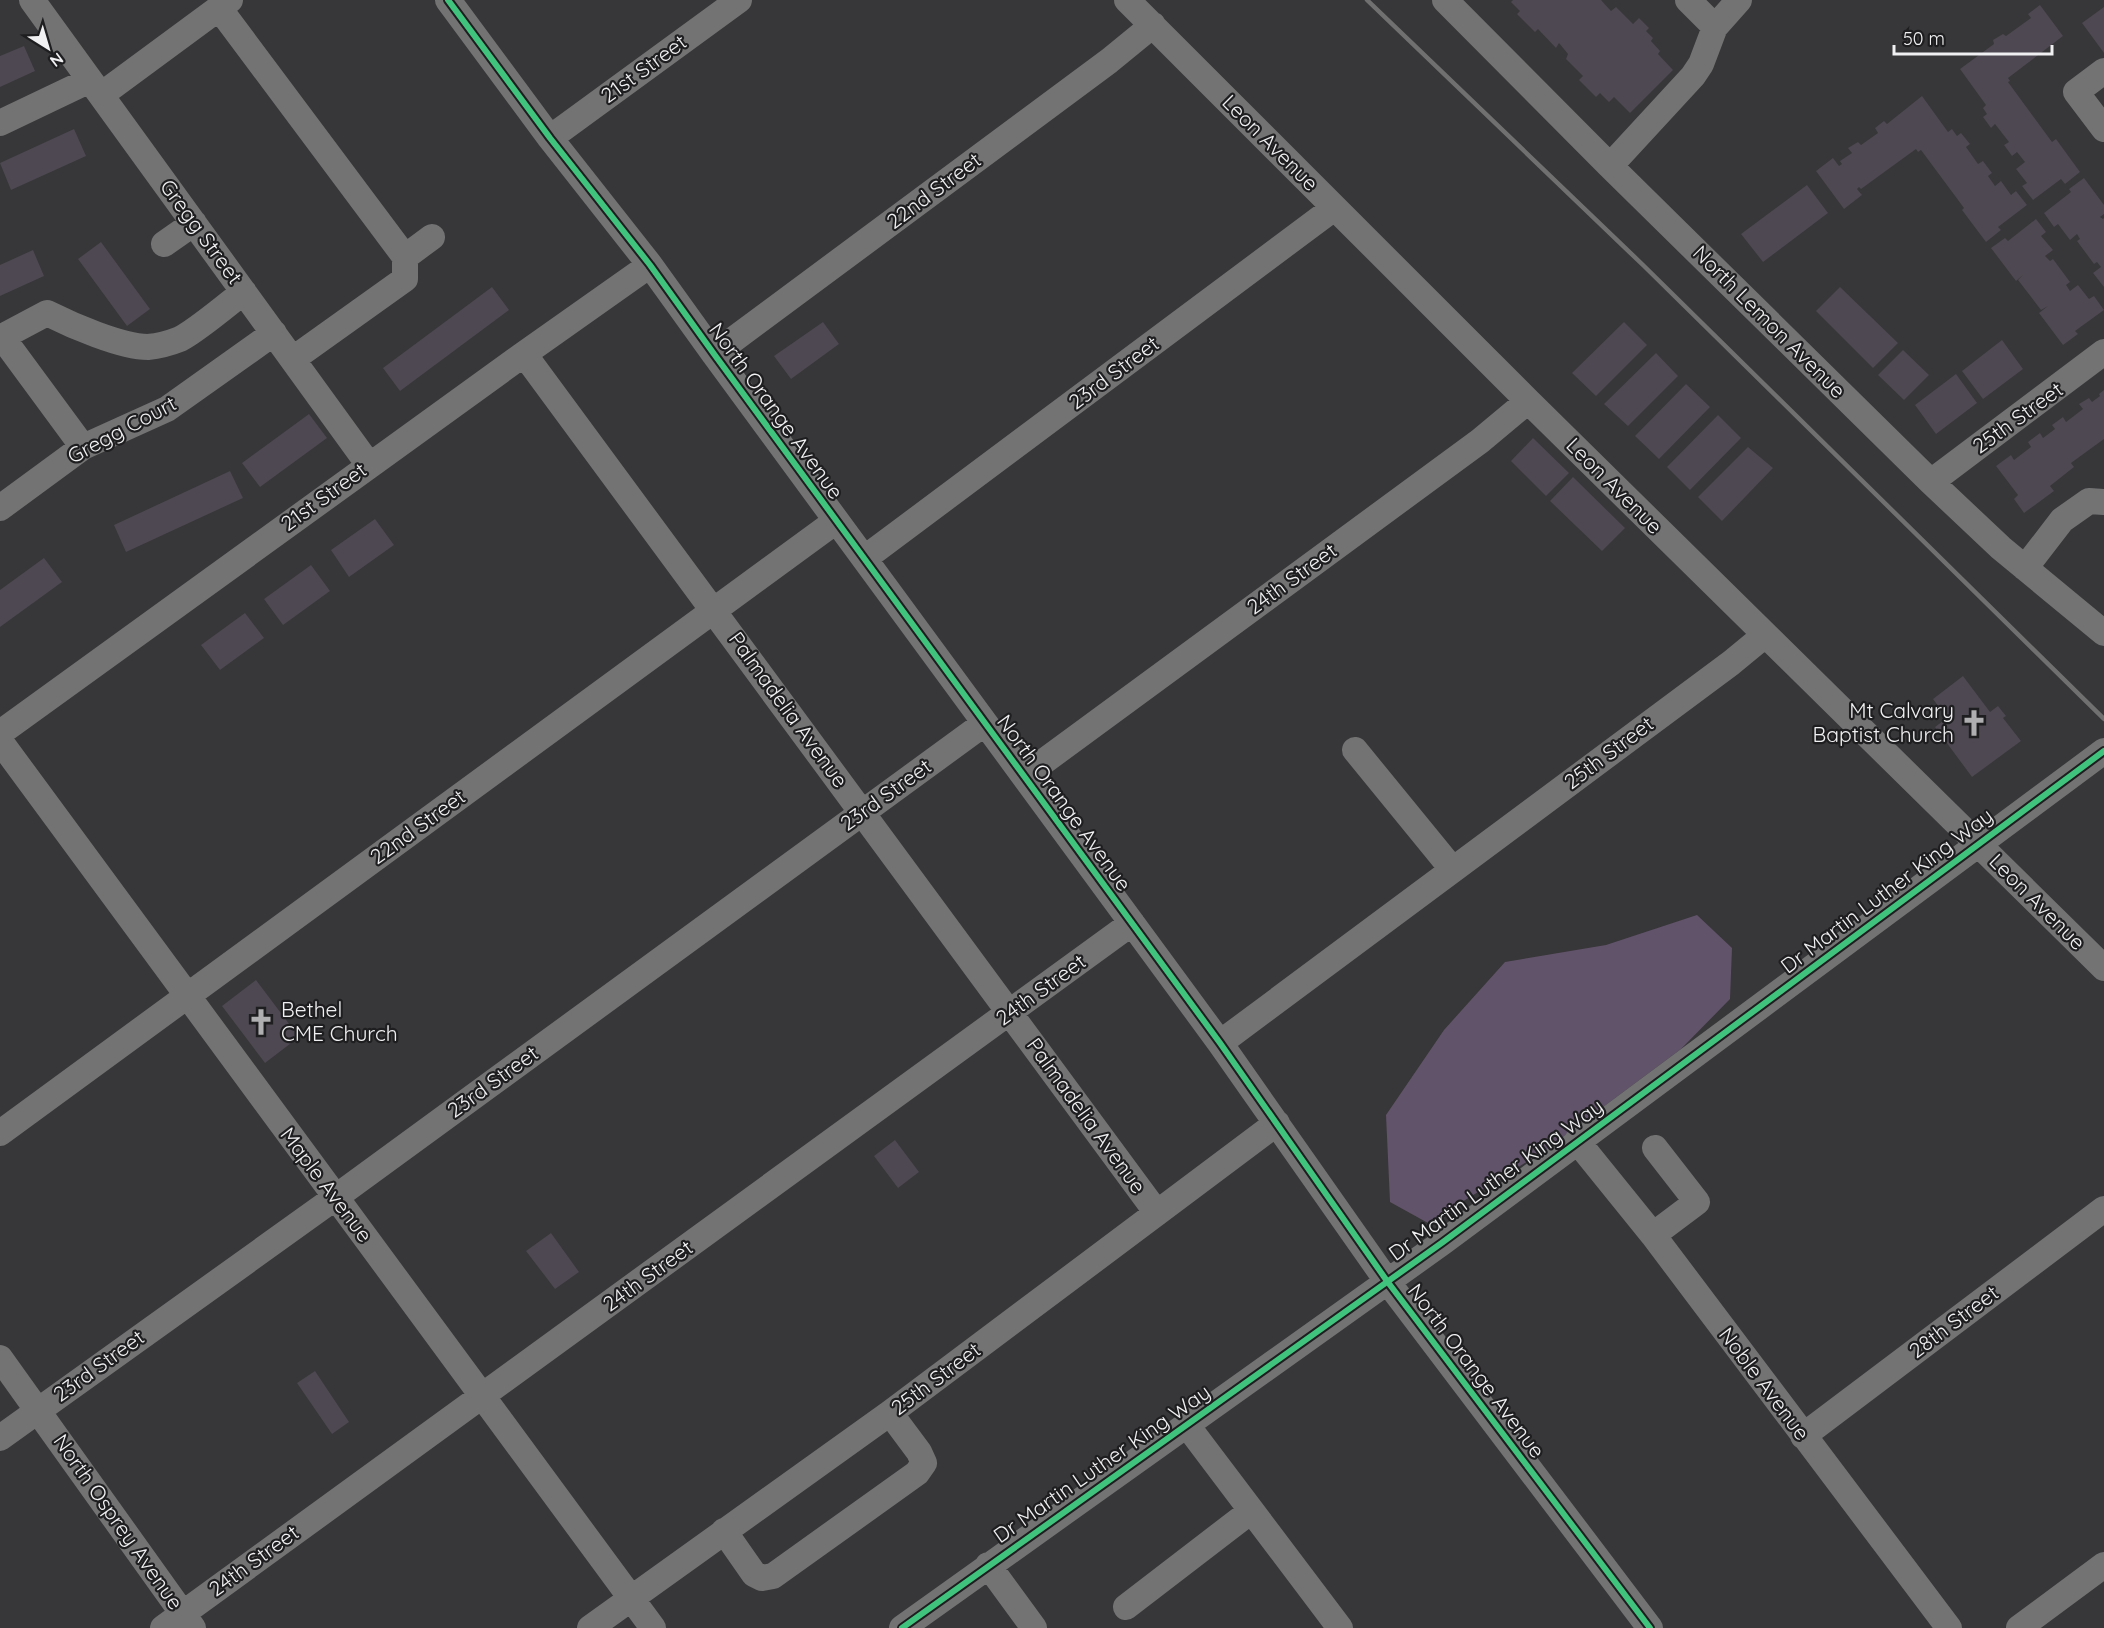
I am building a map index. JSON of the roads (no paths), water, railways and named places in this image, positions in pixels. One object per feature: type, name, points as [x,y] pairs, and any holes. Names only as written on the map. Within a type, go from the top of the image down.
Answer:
[{"type":"street","name":"Gregg Street","points":[[32,0],[369,465]]},
{"type":"street","name":"North Orange Avenue","points":[[448,0],[550,138],[650,265],[865,558],[1220,1043],[1387,1281],[1650,1628]]},
{"type":"street","name":"21st Street","points":[[550,138],[739,0]]},
{"type":"street","name":"Leon Avenue","points":[[1127,0],[1334,208],[2104,969]]},
{"type":"street","name":"North Lemon Avenue","points":[[1445,0],[1931,482],[2025,568],[2104,633]]},
{"type":"street","points":[[1688,0],[1715,27]]},
{"type":"street","points":[[1610,166],[1693,76],[1701,64],[1715,27],[1739,0]]},
{"type":"street","points":[[0,123],[95,88],[225,4],[405,257],[405,279],[293,359]]},
{"type":"street","name":"22nd Street","points":[[714,354],[1109,61],[1153,25]]},
{"type":"street","points":[[2104,70],[2076,92],[2104,129]]},
{"type":"street","name":"23rd Street","points":[[865,558],[1334,208]]},
{"type":"street","points":[[164,244],[194,223]]},
{"type":"street","points":[[405,257],[432,237]]},
{"type":"street","name":"21st Street","points":[[0,733],[369,465],[650,265]]},
{"type":"street","points":[[83,447],[1,337],[47,313],[128,344],[147,347],[166,344],[182,338],[244,292]]},
{"type":"street","name":"Gregg Court","points":[[0,508],[83,447],[167,409],[274,333]]},
{"type":"street","name":"25th Street","points":[[1931,482],[2104,352]]},
{"type":"street","name":"Palmadelia Avenue","points":[[524,354],[715,610],[1157,1213]]},
{"type":"street","name":"24th Street","points":[[1024,776],[1480,441],[1528,400]]},
{"type":"street","points":[[2025,568],[2062,520],[2089,501],[2104,502]]},
{"type":"street","name":"22nd Street","points":[[0,1133],[836,521]]},
{"type":"street","name":"25th Street","points":[[1220,1043],[1765,635]]},
{"type":"street","name":"23rd Street","points":[[0,1438],[336,1197],[985,723]]},
{"type":"street","name":"Maple Avenue","points":[[0,741],[653,1628]]},
{"type":"street","points":[[1355,750],[1452,870]]},
{"type":"street","name":"Dr Martin Luther King Way","points":[[902,1628],[1443,1242],[2104,751]]},
{"type":"street","name":"24th Street","points":[[179,1623],[483,1396],[1132,923]]},
{"type":"street","name":"25th Street","points":[[590,1628],[890,1413],[1277,1123]]},
{"type":"street","name":"Noble Avenue","points":[[1577,1141],[1653,1235],[1949,1628]]},
{"type":"street","points":[[1653,1235],[1697,1202],[1655,1148]]},
{"type":"street","name":"28th Street","points":[[1803,1436],[2104,1209]]},
{"type":"street","name":"North Osprey Avenue","points":[[0,1358],[38,1410],[179,1623]]},
{"type":"street","points":[[724,1531],[754,1574],[762,1578],[773,1576],[917,1473],[924,1463],[919,1452],[890,1413]]},
{"type":"street","points":[[1186,1424],[1340,1628]]},
{"type":"street","points":[[1126,1607],[1251,1511]]},
{"type":"street","points":[[988,1565],[1034,1628]]},
{"type":"street","points":[[2019,1628],[2104,1565]]},
{"type":"railway","points":[[1367,0],[1644,266],[2104,719]]},
{"type":"place","name":"Mt Calvary Baptist Church","points":[[1974,723]]},
{"type":"place","name":"Bethel CME Church","points":[[261,1022]]}]
